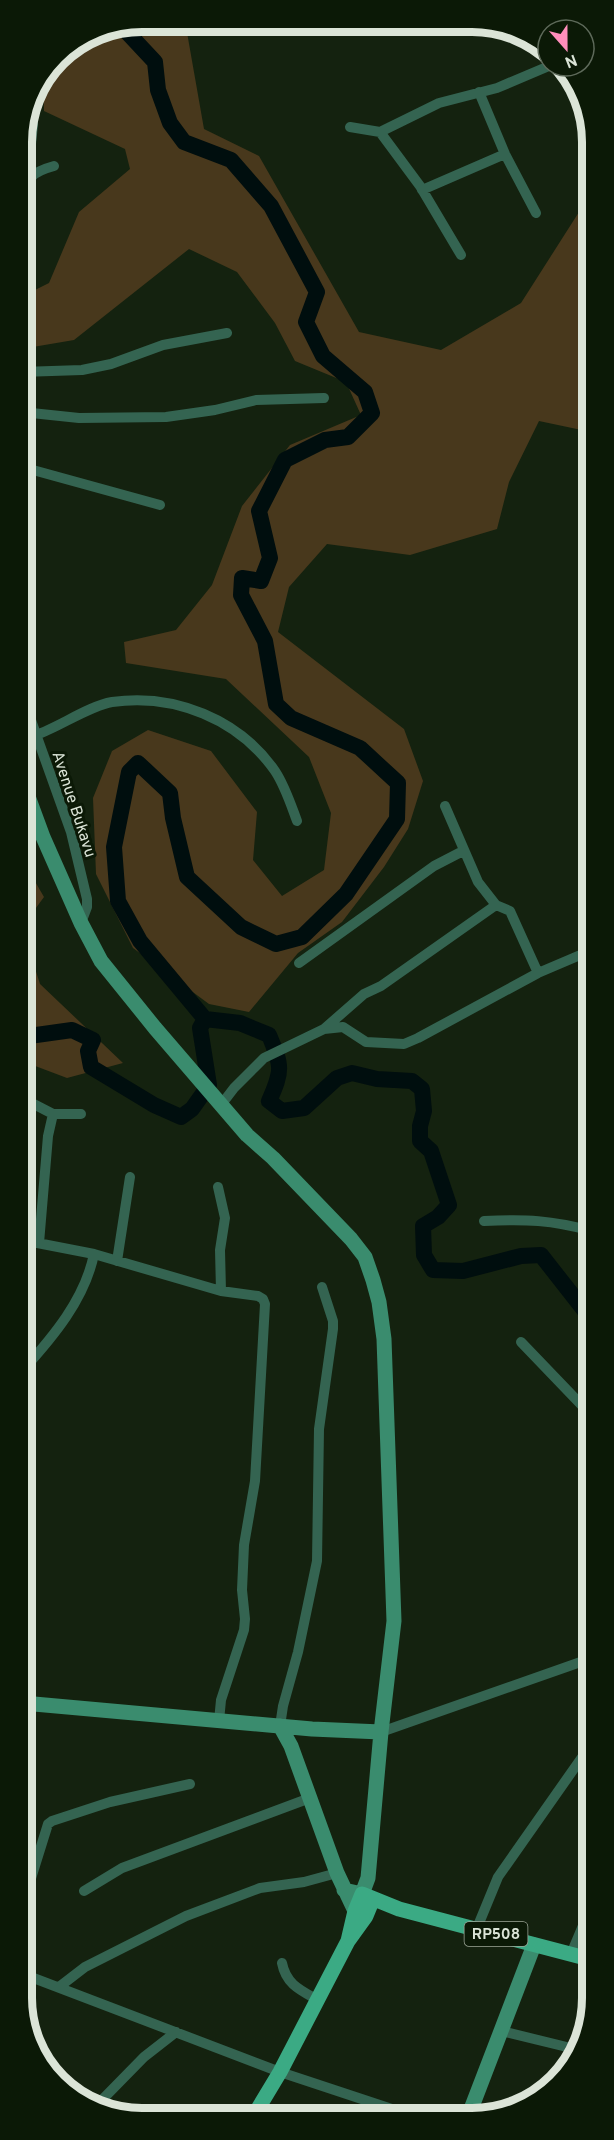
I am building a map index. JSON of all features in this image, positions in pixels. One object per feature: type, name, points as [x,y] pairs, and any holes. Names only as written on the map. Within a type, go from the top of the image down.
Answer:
[{"type":"main road","name":"RP508","points":[[367,1897],[399,1909],[582,1957]]},
{"type":"main road","points":[[258,2108],[318,2000],[367,1897]]},
{"type":"main road","name":"RP508","points":[[361,1913],[399,1909]]},
{"type":"street","points":[[350,127],[380,132],[439,103],[497,88],[536,72]]},
{"type":"street","points":[[479,92],[505,154],[536,213]]},
{"type":"street","points":[[380,132],[422,190],[461,255]]},
{"type":"street","points":[[422,190],[505,154]]},
{"type":"street","points":[[32,175],[54,166]]},
{"type":"street","points":[[32,372],[82,370],[111,364],[164,345],[227,333]]},
{"type":"street","points":[[32,413],[79,418],[155,418],[215,410],[256,400],[324,398]]},
{"type":"street","points":[[32,469],[159,505]]},
{"type":"street","points":[[36,735],[110,702],[152,701],[179,705],[220,720],[258,751],[276,772],[297,821]]},
{"type":"street","name":"Avenue Bukavu","points":[[32,724],[71,832],[87,899],[87,907],[81,923]]},
{"type":"street","points":[[445,806],[478,882],[496,904],[510,911],[538,973]]},
{"type":"street","points":[[32,807],[81,923],[101,961],[247,1135],[273,1158],[351,1239],[365,1257],[380,1302],[384,1340],[394,1621],[381,1732],[367,1897],[344,1890]]},
{"type":"street","points":[[299,963],[434,866],[463,851]]},
{"type":"street","points":[[220,1103],[264,1058],[324,1029],[364,994],[377,988],[496,904]]},
{"type":"street","points":[[324,1029],[343,1027],[366,1042],[404,1044],[538,973],[582,954]]},
{"type":"street","points":[[32,1103],[53,1114],[81,1114]]},
{"type":"street","points":[[39,1243],[48,1136],[53,1114]]},
{"type":"street","points":[[117,1261],[130,1177]]},
{"type":"street","points":[[218,1187],[225,1218],[220,1250],[220,1291]]},
{"type":"street","points":[[484,1221],[521,1219],[559,1222],[582,1228]]},
{"type":"street","points":[[32,1242],[94,1254],[220,1291],[258,1296],[263,1299],[266,1309],[255,1481],[244,1545],[242,1590],[244,1630],[221,1700],[219,1721]]},
{"type":"street","points":[[32,1359],[80,1296],[94,1254]]},
{"type":"street","points":[[322,1287],[333,1321],[333,1329],[319,1429],[317,1561],[280,1726],[291,1746],[344,1890],[361,1913]]},
{"type":"street","points":[[521,1342],[582,1406]]},
{"type":"street","points":[[32,1704],[280,1726],[381,1732],[582,1662]]},
{"type":"street","points":[[477,1928],[498,1877],[582,1757]]},
{"type":"street","points":[[32,1875],[48,1824],[52,1821],[110,1803],[190,1785]]},
{"type":"street","points":[[84,1891],[122,1868],[310,1798]]},
{"type":"street","points":[[58,1987],[85,1967],[186,1916],[260,1888],[304,1882],[337,1873]]},
{"type":"street","points":[[571,1954],[582,1928]]},
{"type":"street","points":[[471,2108],[534,1945]]},
{"type":"street","points":[[282,1963],[284,1974],[292,1985],[318,2000]]},
{"type":"street","points":[[32,1977],[280,2072],[389,2108]]},
{"type":"street","points":[[501,2031],[571,2048]]},
{"type":"street","points":[[101,2101],[144,2057],[176,2032]]},
{"type":"shaded area","points":[[127,32],[187,32],[204,129],[259,156],[359,332],[441,350],[521,303],[582,208],[582,430],[539,421],[509,482],[497,529],[410,555],[327,544],[289,587],[278,632],[404,729],[423,781],[408,829],[384,867],[342,922],[298,953],[249,1012],[209,1004],[133,948],[96,874],[93,798],[112,751],[148,730],[211,751],[257,812],[253,860],[282,896],[324,870],[331,813],[309,757],[226,679],[126,663],[124,642],[176,630],[212,585],[242,506],[290,445],[361,415],[346,382],[295,361],[275,323],[237,272],[189,249],[74,340],[32,347],[32,292],[49,283],[79,212],[130,169],[125,149],[44,111],[43,92],[50,80],[80,50],[106,37]]},
{"type":"shaded area","points":[[32,876],[44,897],[32,913]]},
{"type":"shaded area","points":[[32,959],[40,984],[123,1063],[67,1078],[32,1065]]},
{"type":"waterway","points":[[127,32],[155,62],[158,90],[170,123],[184,142],[231,160],[271,206],[317,292],[306,322],[323,356],[365,392],[372,413],[348,437],[325,440],[285,460],[259,511],[270,558],[261,581],[242,578],[241,595],[265,641],[276,704],[291,718],[360,748],[398,783],[397,819],[346,894],[302,937],[276,944],[241,927],[187,877],[173,818],[170,793],[138,763],[129,772],[114,847],[118,901],[140,941],[205,1019]]},
{"type":"waterway","points":[[32,1036],[72,1030],[93,1040],[88,1051],[91,1067],[154,1105],[181,1117],[192,1109],[209,1085],[200,1028],[205,1019],[240,1023],[269,1035],[279,1068],[277,1082],[269,1101],[282,1111],[304,1108],[337,1078],[352,1073],[377,1079],[412,1081],[422,1089],[424,1111],[420,1126],[420,1141],[431,1151],[449,1205],[438,1217],[423,1226],[424,1255],[433,1270],[463,1271],[521,1256],[541,1255],[582,1307]]}]
